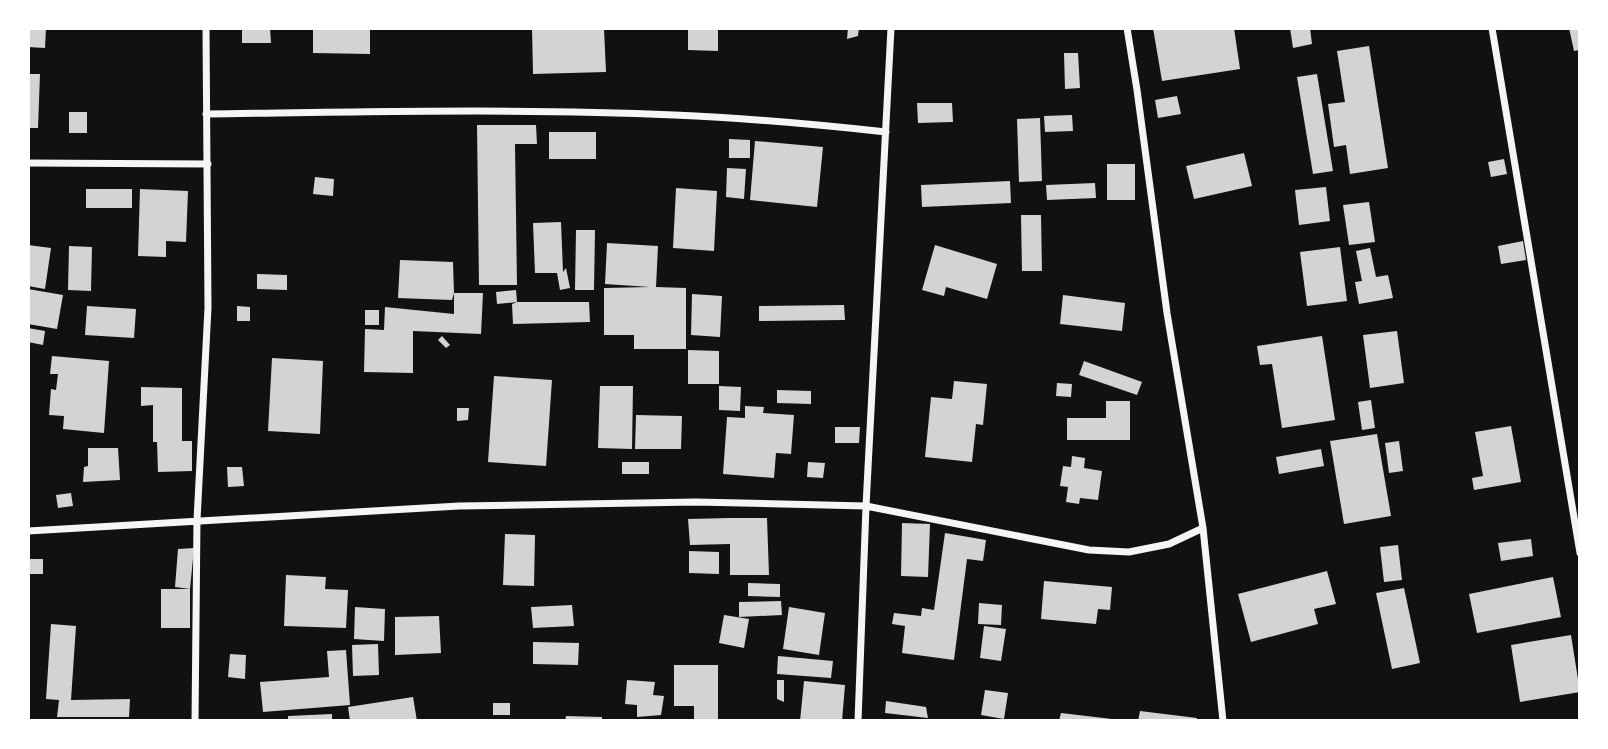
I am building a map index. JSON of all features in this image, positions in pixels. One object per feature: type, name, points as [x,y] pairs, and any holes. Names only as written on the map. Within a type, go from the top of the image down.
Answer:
[{"type":"street","points":[[195,721],[197,520],[208,308],[206,28]]},
{"type":"street","points":[[858,721],[866,506],[891,28]]},
{"type":"street","points":[[1127,28],[1167,313],[1203,528],[1223,721]]},
{"type":"street","points":[[1492,28],[1580,553]]},
{"type":"street","points":[[206,114],[440,110],[673,115],[791,122],[886,132]]},
{"type":"street","points":[[28,163],[208,164]]},
{"type":"street","points":[[28,531],[459,506],[695,502],[866,506],[1089,550],[1129,552],[1168,544],[1203,528]]},
{"type":"building","points":[[28,28],[46,28],[45,48],[28,47]]},
{"type":"building","points":[[242,28],[270,28],[271,43],[242,43]]},
{"type":"building","points":[[313,28],[370,28],[370,54],[313,53]]},
{"type":"building","points":[[532,28],[604,28],[606,72],[533,74]]},
{"type":"building","points":[[848,28],[859,28],[858,36],[847,39]]},
{"type":"building","points":[[1153,28],[1234,28],[1240,69],[1162,81]]},
{"type":"building","points":[[1290,28],[1310,28],[1312,44],[1293,48]]},
{"type":"building","points":[[1569,28],[1580,28],[1580,50],[1574,51]]},
{"type":"building","points":[[688,30],[718,30],[718,51],[688,50]]},
{"type":"building","points":[[1369,46],[1388,168],[1350,174],[1346,145],[1334,147],[1328,104],[1345,102],[1337,51]]},
{"type":"building","points":[[1064,53],[1078,53],[1080,88],[1065,89]]},
{"type":"building","points":[[28,74],[40,74],[38,128],[28,128]]},
{"type":"building","points":[[1317,74],[1333,171],[1313,174],[1297,77]]},
{"type":"building","points":[[1177,96],[1181,114],[1158,118],[1155,100]]},
{"type":"building","points":[[917,103],[952,103],[953,122],[918,123]]},
{"type":"building","points":[[69,112],[87,112],[87,133],[69,133]]},
{"type":"building","points":[[1072,115],[1073,131],[1045,132],[1044,116]]},
{"type":"building","points":[[1040,118],[1042,181],[1019,182],[1017,119]]},
{"type":"building","points":[[477,125],[536,125],[537,144],[515,144],[517,285],[479,285]]},
{"type":"building","points":[[549,132],[596,132],[596,159],[549,159]]},
{"type":"building","points":[[729,139],[750,140],[750,158],[729,158]]},
{"type":"building","points":[[755,141],[823,147],[817,207],[750,200]]},
{"type":"building","points":[[1244,153],[1252,186],[1194,199],[1186,166]]},
{"type":"building","points":[[1504,159],[1507,174],[1491,177],[1488,162]]},
{"type":"building","points":[[1107,164],[1135,164],[1135,200],[1107,200]]},
{"type":"building","points":[[727,168],[746,169],[744,199],[726,197]]},
{"type":"building","points":[[315,177],[334,179],[333,196],[313,194]]},
{"type":"building","points":[[1010,181],[1011,203],[922,207],[921,185]]},
{"type":"building","points":[[1095,183],[1096,198],[1047,200],[1046,185]]},
{"type":"building","points":[[1326,187],[1330,221],[1299,225],[1295,190]]},
{"type":"building","points":[[676,188],[717,191],[714,251],[673,248]]},
{"type":"building","points":[[86,189],[132,189],[132,208],[86,208]]},
{"type":"building","points":[[140,189],[188,191],[186,242],[166,241],[166,257],[138,256]]},
{"type":"building","points":[[1369,202],[1375,242],[1349,245],[1343,205]]},
{"type":"building","points":[[1021,215],[1041,215],[1042,271],[1022,271]]},
{"type":"building","points":[[561,222],[563,272],[566,268],[570,288],[560,290],[557,273],[535,273],[533,223]]},
{"type":"building","points":[[576,230],[595,230],[594,290],[575,290]]},
{"type":"building","points":[[1523,241],[1526,260],[1501,264],[1498,246]]},
{"type":"building","points":[[607,243],[658,246],[656,287],[686,288],[686,349],[634,349],[634,335],[604,335],[604,288],[650,287],[605,284]]},
{"type":"building","points":[[28,245],[51,248],[45,289],[28,286]]},
{"type":"building","points":[[935,245],[997,264],[987,299],[946,287],[944,296],[922,290]]},
{"type":"building","points":[[69,246],[92,247],[91,291],[68,290]]},
{"type":"building","points":[[1340,247],[1347,301],[1307,306],[1300,252]]},
{"type":"building","points":[[1370,248],[1376,277],[1388,275],[1393,298],[1359,304],[1355,282],[1362,281],[1356,251]]},
{"type":"building","points":[[400,260],[453,262],[452,300],[398,298]]},
{"type":"building","points":[[257,274],[287,275],[287,290],[257,289]]},
{"type":"building","points":[[28,289],[63,295],[57,329],[28,324]]},
{"type":"building","points":[[516,290],[517,302],[497,304],[496,292]]},
{"type":"building","points":[[454,293],[483,293],[481,334],[413,331],[413,373],[364,372],[365,329],[384,330],[385,307],[454,314]]},
{"type":"building","points":[[692,294],[722,296],[720,337],[691,335]]},
{"type":"building","points":[[1063,295],[1125,303],[1122,331],[1060,324]]},
{"type":"building","points":[[589,302],[590,322],[513,324],[512,304]]},
{"type":"building","points":[[844,305],[845,320],[759,321],[759,306]]},
{"type":"building","points":[[87,306],[136,309],[134,338],[85,335]]},
{"type":"building","points":[[237,306],[250,307],[250,321],[237,321]]},
{"type":"building","points":[[365,310],[379,310],[379,325],[365,325]]},
{"type":"building","points":[[28,328],[45,331],[43,345],[28,342]]},
{"type":"building","points":[[1397,331],[1404,383],[1370,388],[1363,335]]},
{"type":"building","points":[[442,336],[450,345],[446,348],[438,340]]},
{"type":"building","points":[[1322,336],[1335,420],[1282,428],[1272,364],[1260,365],[1257,346]]},
{"type":"building","points":[[688,350],[719,351],[719,384],[688,384]]},
{"type":"building","points":[[52,356],[109,361],[104,433],[63,429],[64,416],[49,415],[51,389],[56,390],[58,374],[50,374]]},
{"type":"building","points":[[272,358],[323,361],[320,434],[268,431]]},
{"type":"building","points":[[1084,361],[1142,382],[1137,395],[1079,375]]},
{"type":"building","points":[[494,376],[552,380],[546,466],[488,462]]},
{"type":"building","points":[[954,381],[987,384],[983,425],[976,424],[972,462],[925,457],[931,397],[952,399]]},
{"type":"building","points":[[1057,383],[1072,384],[1071,397],[1056,396]]},
{"type":"building","points":[[600,386],[633,386],[632,449],[598,448]]},
{"type":"building","points":[[719,386],[741,387],[740,411],[719,410]]},
{"type":"building","points":[[141,387],[182,388],[182,441],[192,441],[192,471],[158,472],[157,442],[153,442],[153,405],[141,406]]},
{"type":"building","points":[[777,390],[811,391],[811,404],[777,403]]},
{"type":"building","points":[[1371,400],[1375,428],[1362,430],[1358,402]]},
{"type":"building","points":[[1106,401],[1130,401],[1130,440],[1067,440],[1067,418],[1106,418]]},
{"type":"building","points":[[745,406],[764,407],[763,413],[794,415],[791,454],[776,453],[774,478],[723,474],[727,417],[745,418]]},
{"type":"building","points":[[457,408],[469,408],[468,420],[457,421]]},
{"type":"building","points":[[636,415],[682,416],[681,449],[635,449]]},
{"type":"building","points":[[1511,426],[1521,482],[1474,490],[1472,478],[1483,476],[1475,432]]},
{"type":"building","points":[[835,427],[860,427],[859,443],[835,443]]},
{"type":"building","points":[[1377,434],[1391,516],[1344,524],[1330,441]]},
{"type":"building","points":[[1399,441],[1403,471],[1389,473],[1385,443]]},
{"type":"building","points":[[88,448],[118,448],[120,480],[83,482],[84,467],[88,466]]},
{"type":"building","points":[[1321,449],[1324,466],[1279,474],[1276,457]]},
{"type":"building","points":[[1072,456],[1085,458],[1084,468],[1102,471],[1098,500],[1080,498],[1079,504],[1066,502],[1068,487],[1060,486],[1063,466],[1071,467]]},
{"type":"building","points":[[622,462],[649,462],[649,474],[622,474]]},
{"type":"building","points":[[808,462],[825,463],[823,478],[807,477]]},
{"type":"building","points":[[227,467],[242,467],[244,486],[228,487]]},
{"type":"building","points":[[71,493],[73,506],[58,508],[56,495]]},
{"type":"building","points":[[767,518],[769,575],[730,575],[730,544],[690,545],[688,519]]},
{"type":"building","points":[[902,523],[930,524],[928,577],[901,576]]},
{"type":"building","points":[[945,533],[986,540],[983,561],[967,559],[954,660],[902,653],[905,626],[892,624],[894,613],[921,616],[922,608],[934,610]]},
{"type":"building","points":[[505,534],[535,535],[534,586],[503,585]]},
{"type":"building","points":[[1531,539],[1533,556],[1501,561],[1498,543]]},
{"type":"building","points":[[1398,545],[1402,580],[1384,582],[1380,547]]},
{"type":"building","points":[[194,548],[190,589],[175,587],[178,549]]},
{"type":"building","points":[[689,551],[719,552],[719,574],[689,573]]},
{"type":"building","points":[[28,559],[43,559],[43,574],[28,574]]},
{"type":"building","points":[[1327,571],[1336,604],[1314,609],[1318,624],[1251,642],[1238,594]]},
{"type":"building","points":[[286,575],[326,577],[325,589],[348,590],[346,628],[284,626]]},
{"type":"building","points":[[1553,577],[1561,617],[1477,633],[1469,594]]},
{"type":"building","points":[[1044,581],[1112,587],[1110,610],[1098,609],[1096,624],[1041,619]]},
{"type":"building","points":[[748,583],[780,584],[780,597],[748,596]]},
{"type":"building","points":[[1404,588],[1420,663],[1392,669],[1376,593]]},
{"type":"building","points":[[161,589],[190,589],[190,628],[161,628]]},
{"type":"building","points":[[781,601],[782,615],[739,617],[739,602]]},
{"type":"building","points":[[979,603],[1002,605],[1001,625],[978,624]]},
{"type":"building","points":[[572,605],[574,626],[533,628],[531,607]]},
{"type":"building","points":[[355,607],[385,609],[384,641],[354,639]]},
{"type":"building","points":[[789,607],[825,613],[819,655],[783,649]]},
{"type":"building","points":[[724,615],[749,619],[744,648],[719,643]]},
{"type":"building","points":[[439,616],[441,653],[395,655],[395,617]]},
{"type":"building","points":[[51,624],[76,626],[71,700],[130,699],[129,717],[57,717],[59,700],[46,699]]},
{"type":"building","points":[[984,626],[1006,629],[1001,661],[980,658]]},
{"type":"building","points":[[1571,635],[1580,692],[1520,702],[1511,645]]},
{"type":"building","points":[[533,642],[579,643],[578,665],[533,664]]},
{"type":"building","points":[[378,644],[379,675],[353,676],[352,645]]},
{"type":"building","points":[[346,650],[350,705],[263,712],[260,682],[329,677],[327,651]]},
{"type":"building","points":[[230,654],[246,655],[245,679],[228,677]]},
{"type":"building","points":[[778,656],[833,661],[831,678],[777,674]]},
{"type":"building","points":[[674,665],[718,665],[718,721],[694,721],[694,706],[674,706]]},
{"type":"building","points":[[627,680],[655,682],[653,695],[664,696],[661,715],[637,717],[637,705],[625,704]]},
{"type":"building","points":[[777,680],[784,680],[784,702],[777,699]]},
{"type":"building","points":[[804,681],[845,685],[842,721],[800,721]]},
{"type":"building","points":[[985,690],[1008,693],[1004,719],[981,715]]},
{"type":"building","points":[[413,697],[417,721],[350,721],[348,707]]},
{"type":"building","points":[[886,701],[926,707],[928,718],[885,713]]},
{"type":"building","points":[[493,703],[510,703],[510,715],[493,715]]},
{"type":"building","points":[[1140,711],[1197,718],[1196,721],[1138,721]]},
{"type":"building","points":[[1061,713],[1112,719],[1112,721],[1059,721]]},
{"type":"building","points":[[332,714],[332,721],[288,721],[288,716]]},
{"type":"building","points":[[566,716],[602,717],[602,721],[565,721]]}]
